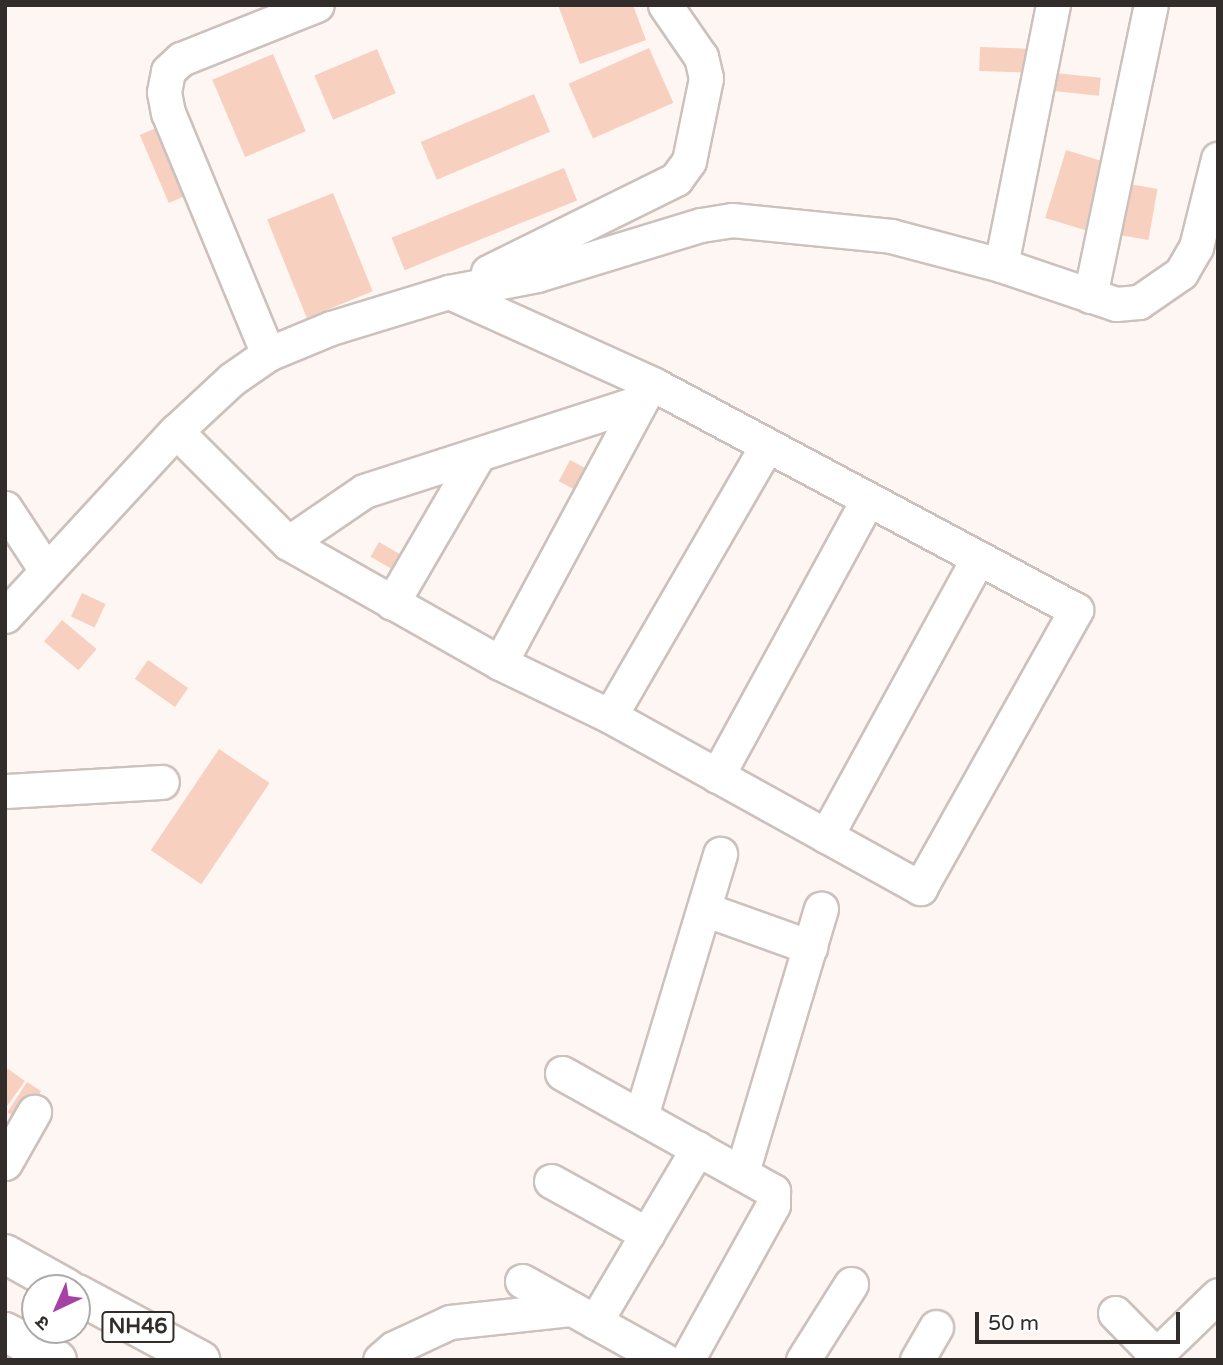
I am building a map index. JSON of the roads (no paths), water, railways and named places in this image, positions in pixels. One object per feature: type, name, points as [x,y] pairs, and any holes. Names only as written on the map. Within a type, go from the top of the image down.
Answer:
[{"type":"highway","points":[[5,1254],[41,1274]]},
{"type":"highway","name":"NH46","points":[[91,1302],[200,1360]]},
{"type":"highway","points":[[5,1332],[57,1360]]},
{"type":"street","points":[[268,354],[168,113],[164,92],[168,71],[181,59],[317,5]]},
{"type":"street","points":[[449,292],[676,179],[689,161],[706,78],[701,58],[666,5]]},
{"type":"street","points":[[1001,265],[1053,5]]},
{"type":"street","points":[[1090,296],[1151,5]]},
{"type":"street","points":[[5,616],[45,569],[176,431],[232,379],[268,354],[331,328],[449,292],[537,275],[701,225],[732,220],[891,236],[1001,265],[1116,304],[1139,302],[1161,291],[1181,272],[1196,247],[1218,159]]},
{"type":"street","points":[[176,431],[288,543],[500,663],[610,716],[920,888],[1076,610],[766,445],[646,393],[449,292]]},
{"type":"street","points":[[288,543],[364,491],[477,457],[646,393]]},
{"type":"street","points":[[500,663],[646,393]]},
{"type":"street","points":[[610,716],[766,445]]},
{"type":"street","points":[[392,603],[477,457]]},
{"type":"street","points":[[717,776],[867,499]]},
{"type":"street","points":[[5,508],[45,569]]},
{"type":"street","points":[[826,836],[978,558]]},
{"type":"street","points":[[5,791],[162,782]]},
{"type":"street","points":[[641,1116],[720,855]]},
{"type":"street","points":[[704,909],[810,947]]},
{"type":"street","points":[[742,1172],[821,909]]},
{"type":"street","points":[[562,1073],[773,1191],[773,1205],[687,1360]]},
{"type":"street","points":[[5,1163],[34,1112]]},
{"type":"street","points":[[380,1360],[413,1338],[450,1322],[584,1315],[647,1234],[698,1148]]},
{"type":"street","points":[[551,1181],[647,1234]]},
{"type":"street","points":[[522,1281],[664,1360]]},
{"type":"street","points":[[803,1360],[851,1283]]},
{"type":"street","points":[[1115,1312],[1156,1358],[1218,1295]]},
{"type":"street","points":[[917,1360],[936,1327]]}]
